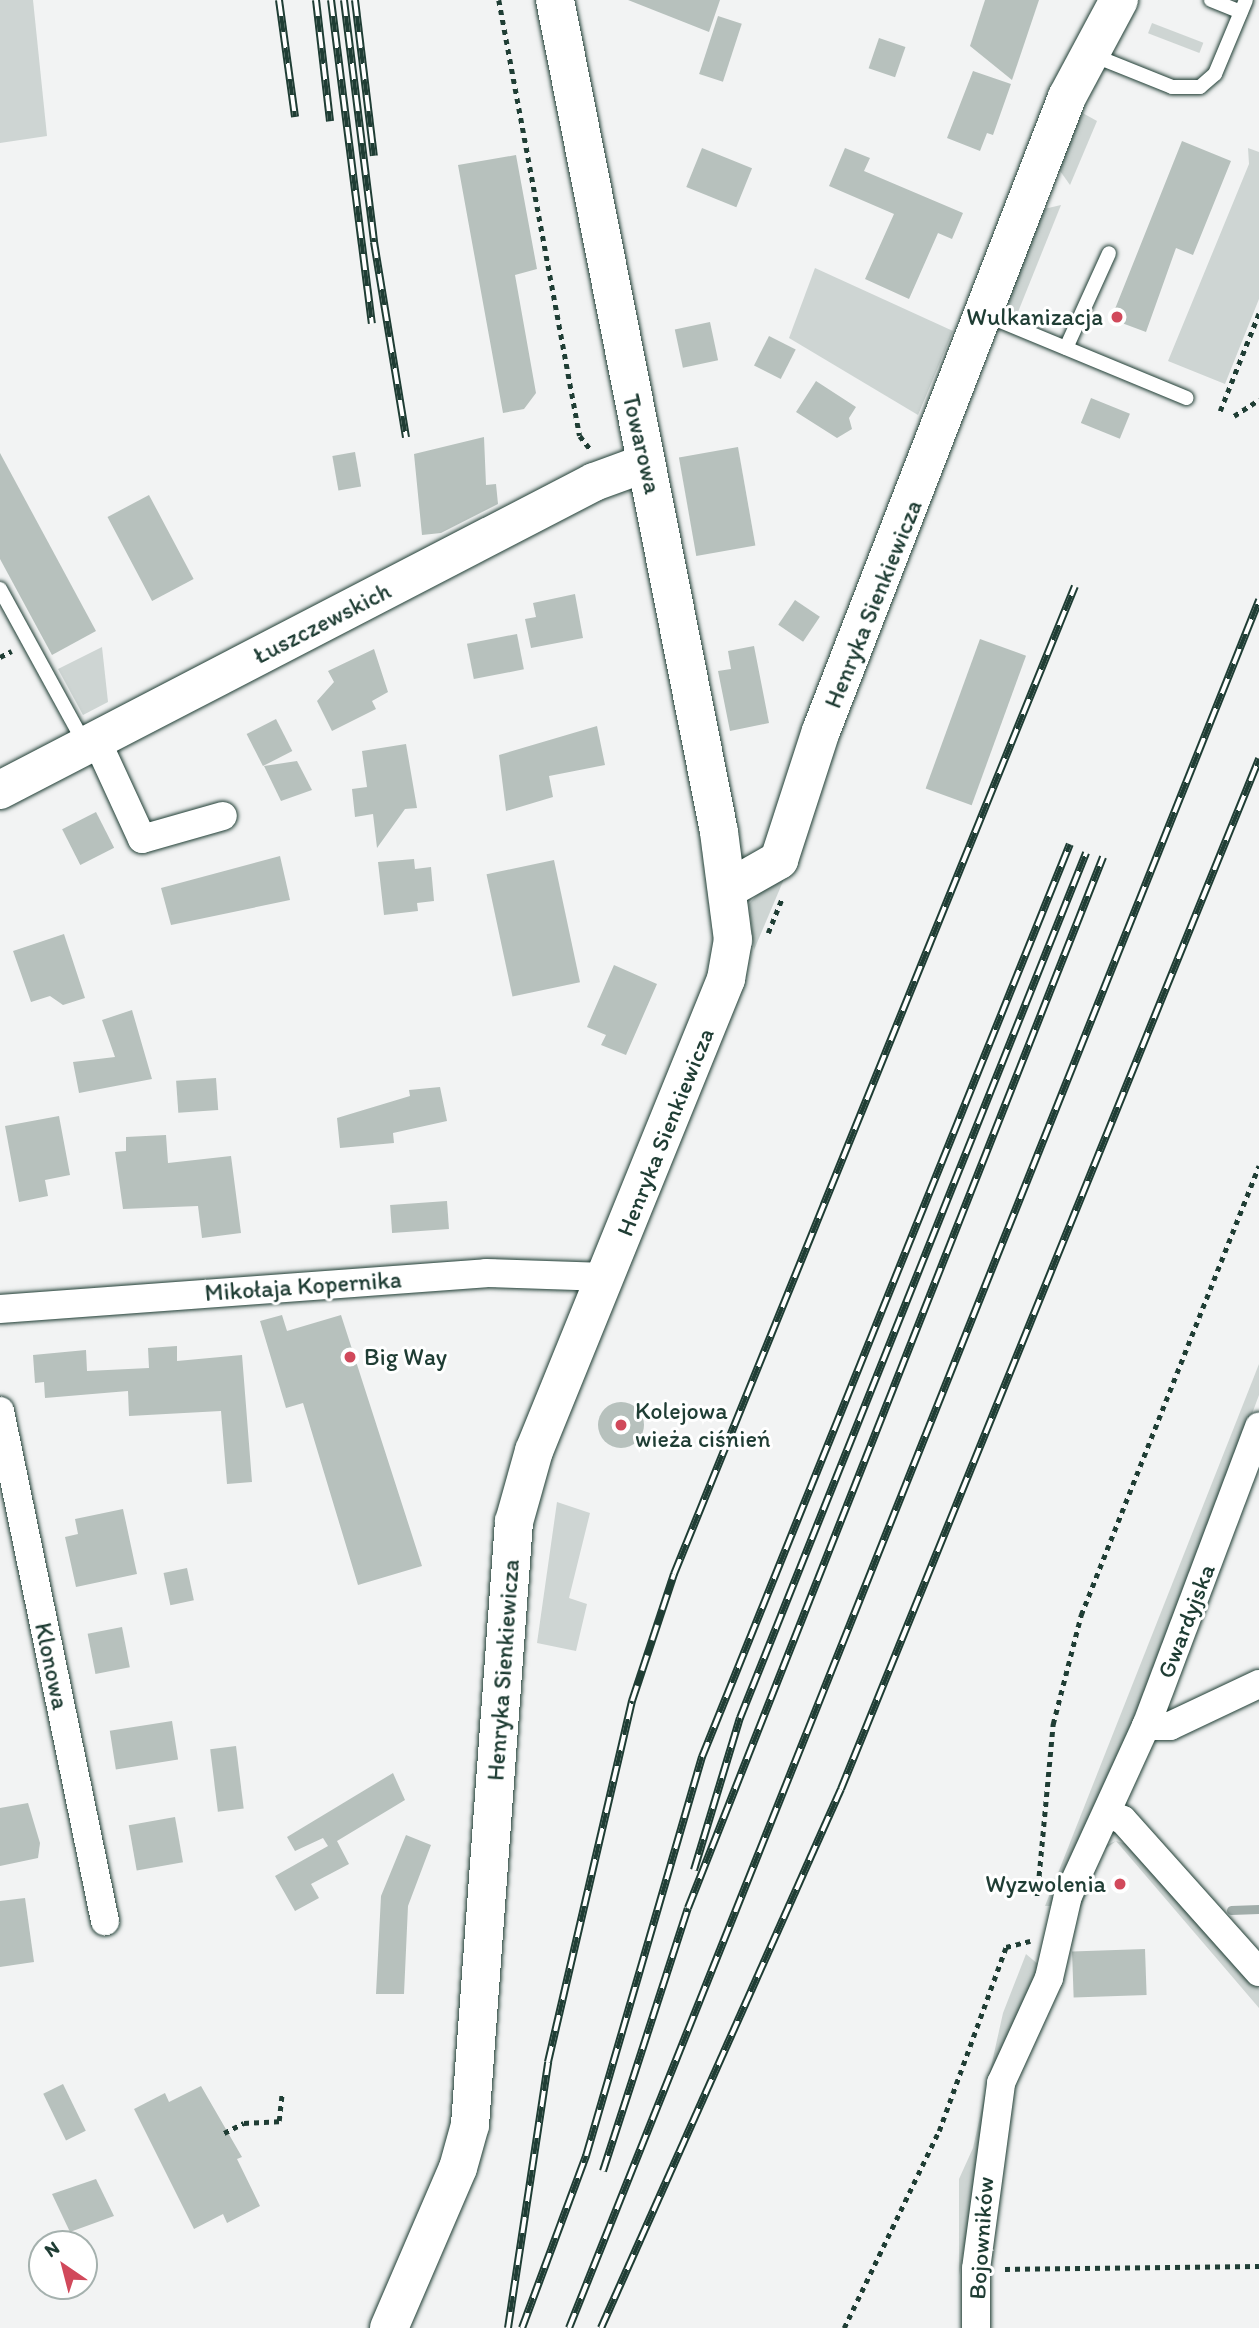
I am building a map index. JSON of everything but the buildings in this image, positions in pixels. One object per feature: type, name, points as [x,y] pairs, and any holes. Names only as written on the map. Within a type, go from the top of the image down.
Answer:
[{"type":"street","name":"Towarowa","points":[[555,0],[728,889]]},
{"type":"street","name":"Henryka Sienkiewicza","points":[[389,2328],[470,2124],[514,1522],[534,1451],[726,979],[733,940],[728,889],[779,860],[821,731],[1088,54],[1119,0]]},
{"type":"street","name":"Łuszczewskich","points":[[0,790],[594,482],[646,464]]},
{"type":"street","points":[[91,742],[142,839],[223,816]]},
{"type":"street","name":"Mikołaja Kopernika","points":[[0,1309],[486,1273],[606,1277]]},
{"type":"street","name":"Klonowa","points":[[0,1411],[105,1921]]},
{"type":"street","name":"Gwardyjska","points":[[1059,1935],[1068,1896],[1146,1726],[1259,1427]]},
{"type":"street","points":[[1146,1726],[1170,1726],[1259,1684]]},
{"type":"street","points":[[1107,1813],[1123,1820],[1259,1972]]},
{"type":"street","name":"Bojowników","points":[[976,2328],[976,2269],[989,2149],[1002,2083],[1049,1978],[1059,1935]]},
{"type":"lane","points":[[1088,54],[1192,90],[1215,74],[1243,6],[1211,0]]},
{"type":"lane","points":[[1066,348],[1109,253]]},
{"type":"lane","points":[[986,315],[1186,398]]},
{"type":"lane","points":[[0,589],[91,742]]},
{"type":"path","points":[[1220,411],[1259,313]]},
{"type":"path","points":[[1234,416],[1259,400]]},
{"type":"path","points":[[844,2328],[939,2131],[1006,1947],[1059,1935],[1041,1915],[1034,1883],[1053,1724],[1081,1615],[1259,1166]]},
{"type":"path","points":[[224,2133],[244,2123],[279,2121],[282,2094]]},
{"type":"path","points":[[976,2269],[1259,2266]]},
{"type":"shaded area","points":[[0,0],[33,0],[47,136],[0,143]]},
{"type":"shaded area","points":[[1152,23],[1203,43],[1199,53],[1148,33]]},
{"type":"shaded area","points":[[1079,111],[1097,121],[1070,185],[1058,168]]},
{"type":"shaded area","points":[[1248,148],[1259,152],[1259,299],[1225,384],[1168,361],[1249,164]]},
{"type":"shaded area","points":[[1061,205],[1016,317],[1007,303],[1044,209]]},
{"type":"shaded area","points":[[815,268],[953,331],[918,415],[789,338]]},
{"type":"shaded area","points":[[102,647],[108,702],[83,715],[58,669]]},
{"type":"shaded area","points":[[795,853],[754,950],[749,904]]},
{"type":"shaded area","points":[[1259,1364],[1259,1395],[1184,1597],[1115,1764],[1051,1906],[1045,1906]]},
{"type":"shaded area","points":[[557,1502],[590,1513],[569,1598],[587,1604],[576,1651],[537,1643]]},
{"type":"shaded area","points":[[1116,1841],[1131,1845],[1259,1989],[1259,2008]]},
{"type":"shaded area","points":[[1116,1841],[1104,1850],[1073,1927],[1075,1892],[1099,1848]]},
{"type":"shaded area","points":[[1026,1954],[1039,1965],[994,2080],[959,2276],[959,2179],[973,2148],[1003,2013]]},
{"type":"waterway","points":[[1231,1910],[1259,1909]]},
{"type":"railway","points":[[279,0],[295,117]]},
{"type":"railway","points":[[316,0],[330,121]]},
{"type":"railway","points":[[331,0],[372,323]]},
{"type":"railway","points":[[344,0],[374,242],[406,437]]},
{"type":"railway","points":[[355,0],[374,156]]},
{"type":"railway","points":[[508,2328],[548,2062],[632,1701],[674,1574],[1075,586]]},
{"type":"railway","points":[[569,2328],[1259,600]]},
{"type":"railway","points":[[601,2328],[841,1789],[1259,759]]},
{"type":"railway","points":[[522,2328],[586,2156],[702,1757],[1070,844]]},
{"type":"railway","points":[[694,1870],[740,1718],[1086,853]]},
{"type":"railway","points":[[603,2171],[688,1908],[1103,857]]},
{"type":"place","name":"Wulkanizacja","points":[[1117,317]]},
{"type":"place","name":"Big Way","points":[[350,1357]]},
{"type":"place","name":"Kolejowa wieża ciśnień","points":[[621,1425]]},
{"type":"place","name":"Wyzwolenia","points":[[1120,1884]]}]
